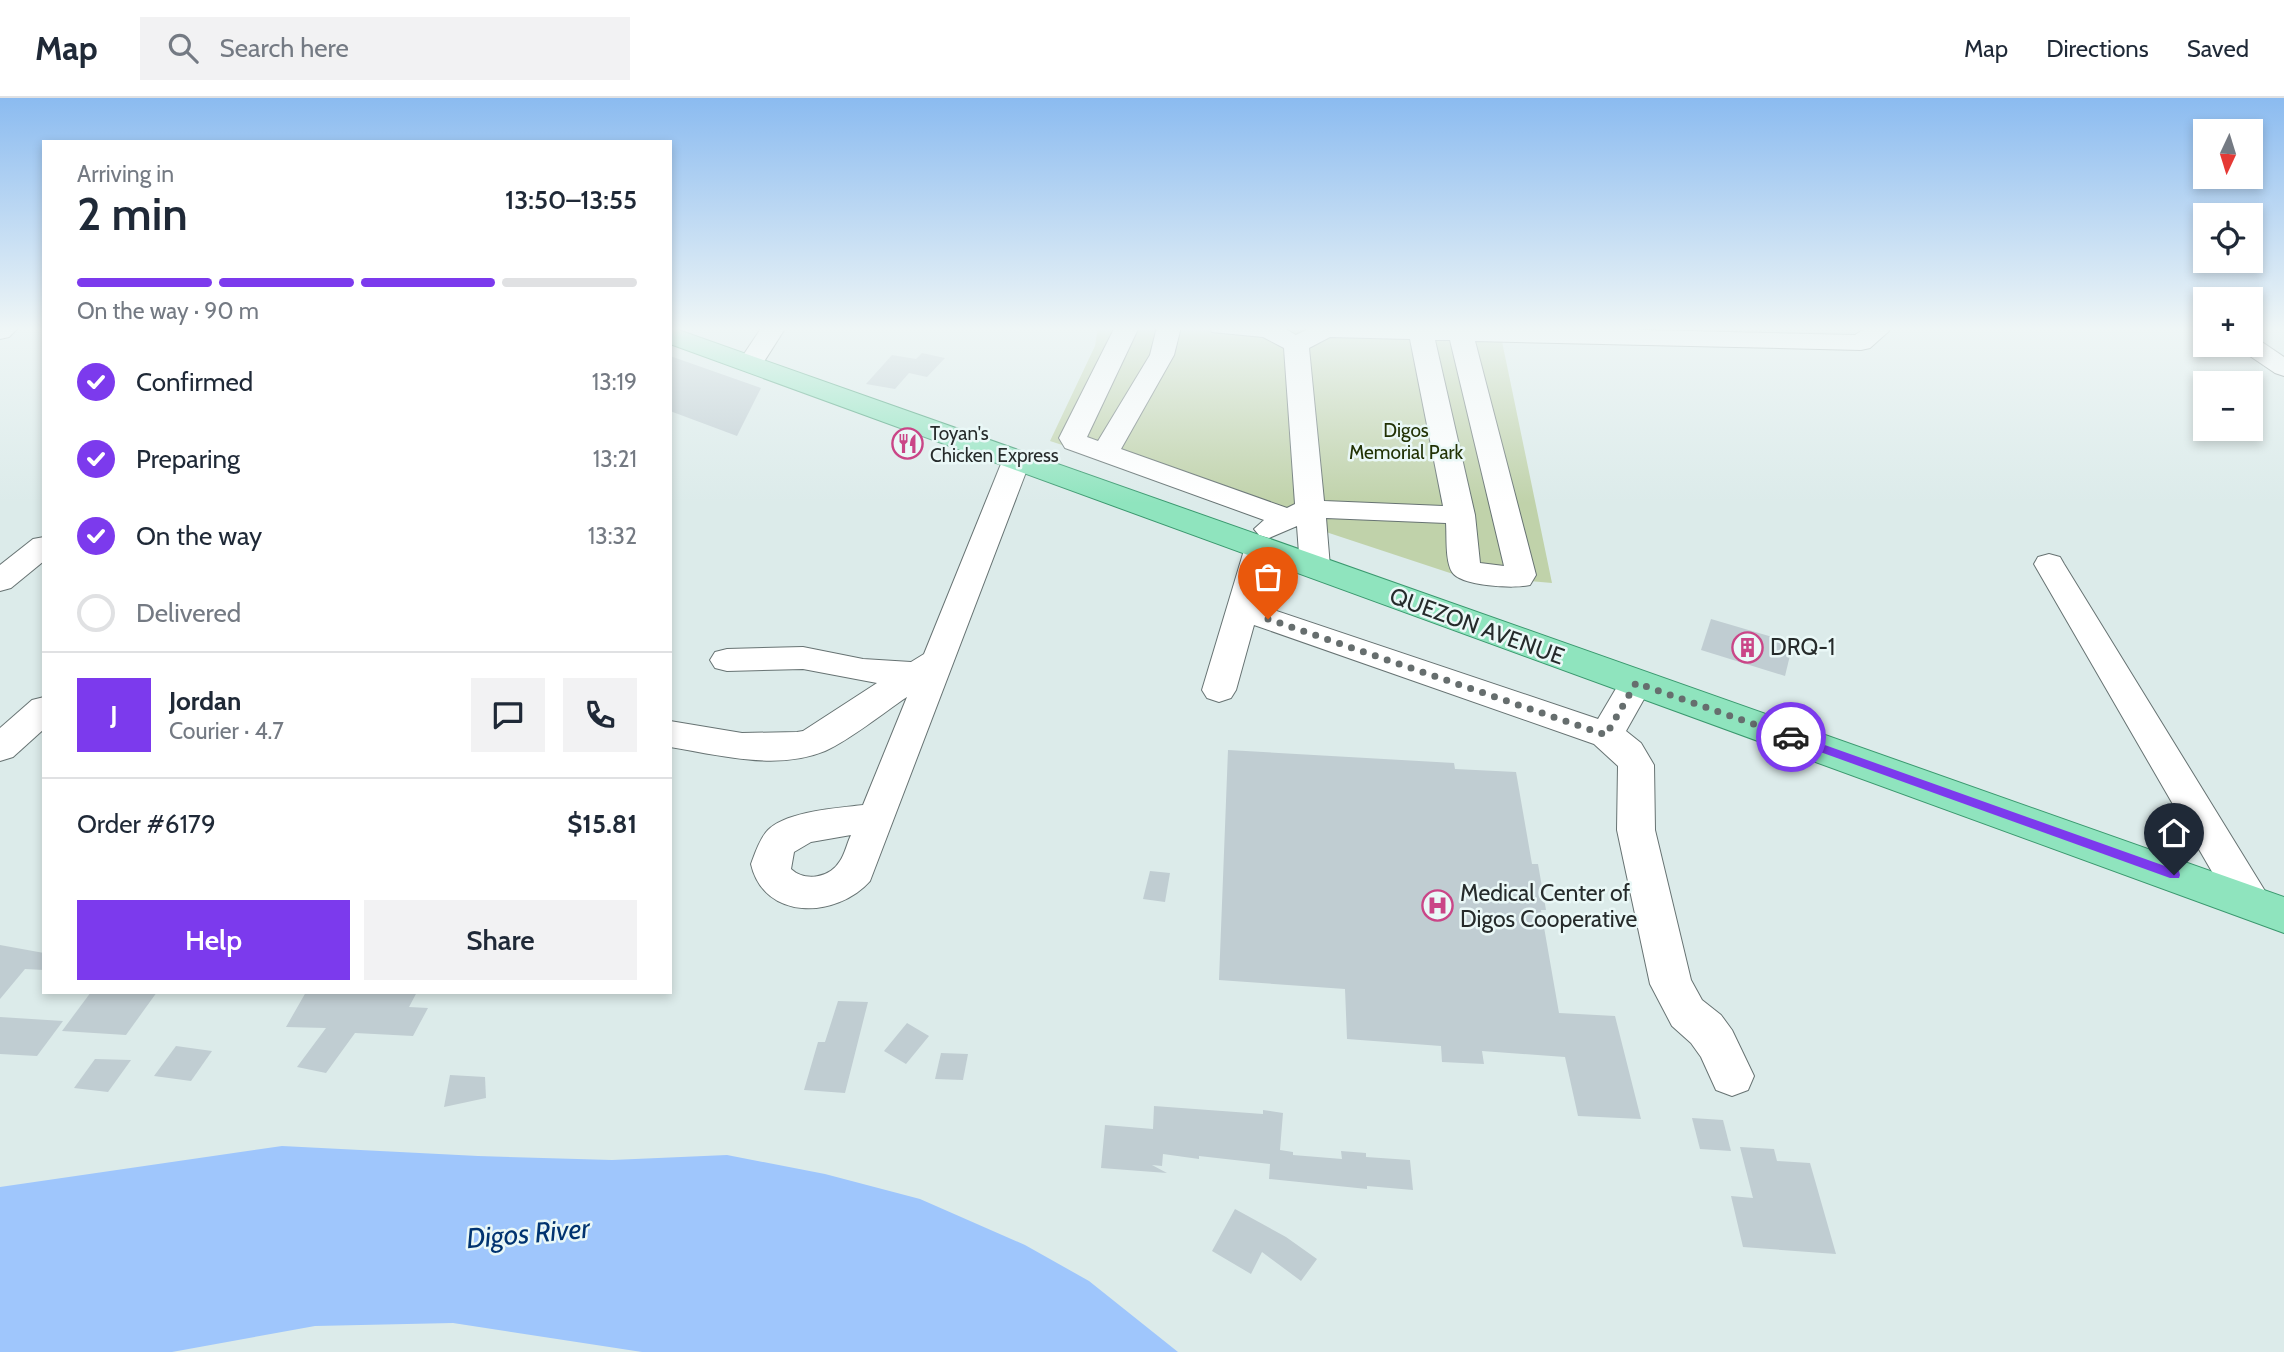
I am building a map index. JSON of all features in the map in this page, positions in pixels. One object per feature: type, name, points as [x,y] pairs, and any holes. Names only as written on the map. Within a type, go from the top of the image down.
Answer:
[{"type":"main road","name":"QUEZON AVENUE","points":[[813,386],[2284,915]]},
{"type":"street","points":[[1099,386],[1073,438],[1075,442],[1105,453],[1298,514],[1460,515]]},
{"type":"street","points":[[1105,453],[1144,386]]},
{"type":"street","points":[[1296,386],[1298,514],[1315,567]]},
{"type":"street","points":[[1433,386],[1460,515],[1465,569],[1506,576],[1521,575],[1474,386]]},
{"type":"street","points":[[876,817],[926,668],[1017,459]]},
{"type":"street","points":[[1219,690],[1242,610],[1253,544],[1298,514]]},
{"type":"street","points":[[0,582],[42,549]]},
{"type":"street","points":[[2049,564],[2251,903]]},
{"type":"street","points":[[1242,610],[1606,735],[1628,752],[1636,765],[1636,830],[1671,984],[1687,1013],[1706,1029],[1717,1044],[1732,1076]]},
{"type":"street","points":[[727,660],[803,658],[863,671],[926,668]]},
{"type":"street","points":[[672,734],[745,746],[797,747],[814,741],[926,668]]},
{"type":"street","points":[[1606,735],[1636,683]]},
{"type":"street","points":[[0,748],[42,711]]},
{"type":"green space","name":"Digos Memorial Park","points":[[1076,386],[1511,386],[1552,583],[1453,574],[1050,441]]},
{"type":"water","name":"Digos River","points":[[282,1146],[612,1160],[727,1155],[825,1174],[920,1199],[1025,1245],[1089,1281],[1178,1352],[642,1352],[453,1323],[315,1326],[172,1352],[0,1352],[0,1187]]},
{"type":"building","points":[[672,386],[754,386],[761,388],[737,436],[672,412]]},
{"type":"building","points":[[875,386],[898,386],[895,389]]},
{"type":"building","name":"DRQ-1","points":[[1711,619],[1793,643],[1785,676],[1701,650]]},
{"type":"building","points":[[1228,750],[1454,763],[1455,769],[1516,772],[1532,864],[1538,864],[1546,910],[1541,910],[1559,1013],[1615,1016],[1641,1119],[1578,1116],[1565,1057],[1482,1051],[1484,1064],[1442,1062],[1441,1046],[1347,1039],[1345,989],[1219,980]]},
{"type":"building","points":[[1150,871],[1170,873],[1165,902],[1143,899]]},
{"type":"building","points":[[0,945],[42,953],[42,970],[25,969],[0,999]]},
{"type":"building","points":[[90,994],[156,994],[126,1035],[62,1031]]},
{"type":"building","points":[[305,994],[416,994],[409,1007],[428,1008],[413,1036],[355,1033],[326,1073],[297,1067],[326,1028],[286,1027]]},
{"type":"building","points":[[838,1001],[868,1002],[845,1093],[804,1090],[818,1042],[825,1042]]},
{"type":"building","points":[[0,1017],[63,1021],[37,1056],[0,1054]]},
{"type":"building","points":[[907,1023],[929,1036],[906,1064],[884,1051]]},
{"type":"building","points":[[176,1046],[212,1051],[191,1081],[154,1076]]},
{"type":"building","points":[[941,1053],[968,1054],[963,1080],[935,1079]]},
{"type":"building","points":[[95,1059],[131,1060],[108,1092],[74,1088]]},
{"type":"building","points":[[450,1075],[485,1077],[486,1098],[444,1107]]},
{"type":"building","points":[[1154,1106],[1283,1113],[1280,1150],[1293,1152],[1293,1155],[1342,1159],[1341,1151],[1366,1153],[1366,1157],[1410,1160],[1413,1190],[1367,1186],[1367,1189],[1269,1179],[1270,1164],[1199,1156],[1199,1159],[1163,1154],[1162,1166],[1152,1165],[1167,1173],[1101,1168],[1105,1125],[1153,1129]]},
{"type":"building","points":[[1692,1118],[1723,1120],[1731,1151],[1700,1149]]},
{"type":"building","points":[[1740,1147],[1774,1149],[1777,1161],[1810,1163],[1836,1254],[1743,1247],[1731,1196],[1753,1198]]},
{"type":"building","points":[[1235,1209],[1286,1237],[1317,1259],[1301,1281],[1262,1252],[1251,1274],[1212,1251]]},
{"type":"way so far","points":[[1268,619],[1606,735],[1636,683],[1791,737]]},
{"type":"place","name":"Toyan's Chicken Express","points":[[907,444]]},
{"type":"place","name":"DRQ-1","points":[[1747,647]]},
{"type":"place","name":"Medical Center of Digos Cooperative","points":[[1437,906]]},
{"type":"route","points":[[1791,737],[2174,875]]}]
